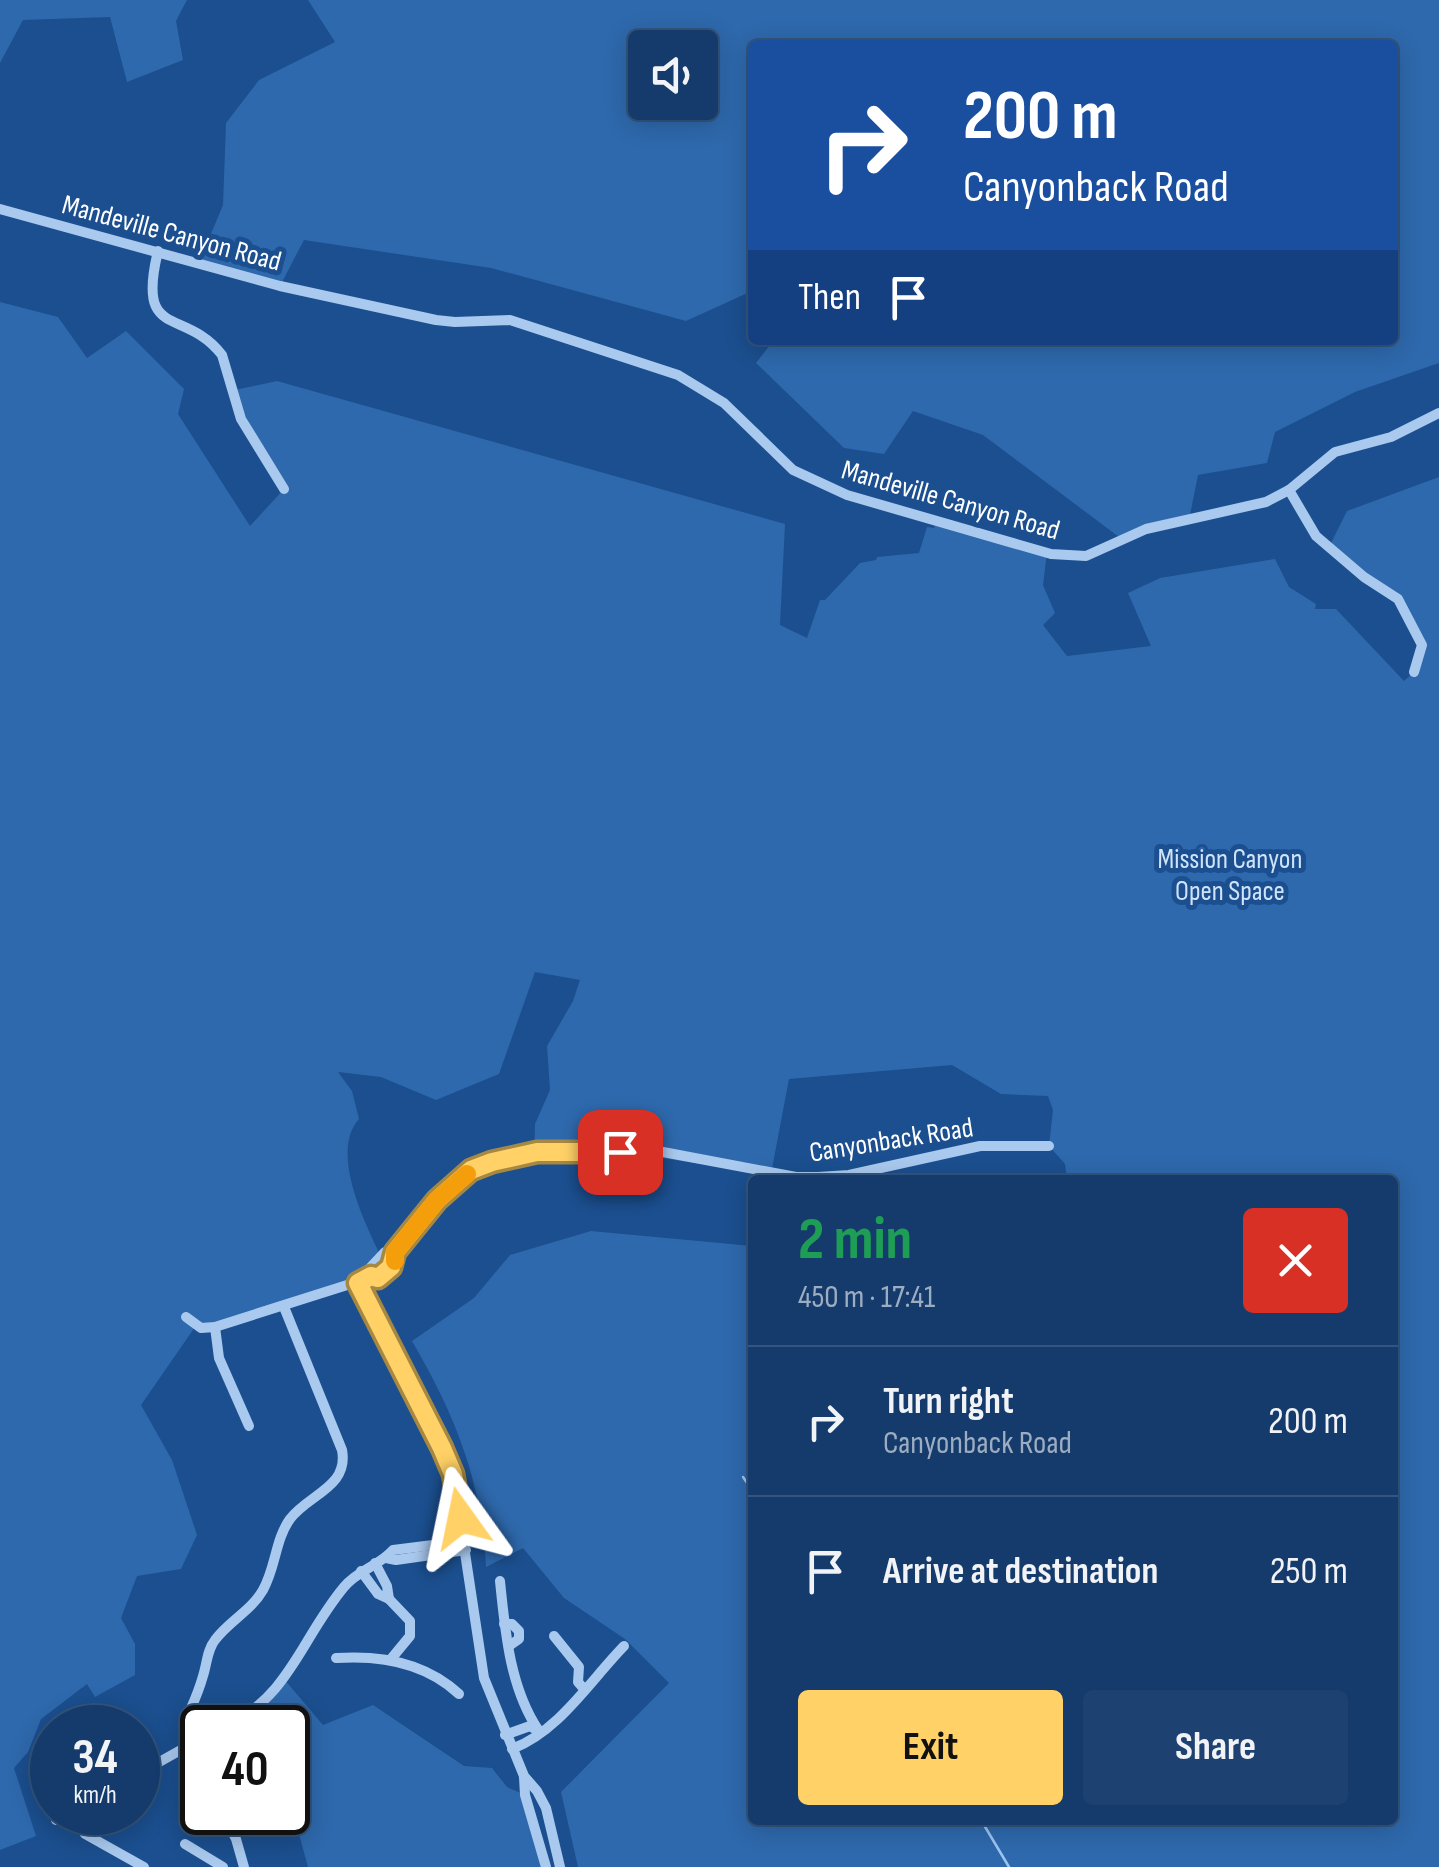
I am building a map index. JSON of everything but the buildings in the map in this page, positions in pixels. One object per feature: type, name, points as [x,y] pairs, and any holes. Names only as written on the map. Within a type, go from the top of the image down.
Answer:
[{"type":"street","name":"Mandeville Canyon Road","points":[[0,209],[280,286],[436,320],[510,320],[636,361],[712,393],[780,460],[818,483],[847,495],[1051,554],[1086,556],[1146,529],[1248,507],[1289,490],[1335,452],[1391,437],[1439,413]]},
{"type":"street","points":[[158,252],[150,290],[155,306],[222,355],[241,419],[284,490]]},
{"type":"street","points":[[1289,490],[1316,536],[1364,577],[1398,599],[1422,645],[1414,672]]},
{"type":"street","name":"Canyonback Road","points":[[849,1175],[980,1146],[1049,1146]]},
{"type":"street","name":"Canyonback Road","points":[[358,1283],[377,1273],[385,1252],[395,1252],[437,1200],[471,1170],[492,1162],[537,1152],[663,1152],[789,1175]]},
{"type":"street","points":[[186,1318],[200,1328],[214,1327],[358,1283],[453,1474],[484,1678],[524,1776],[546,1808],[560,1867]]},
{"type":"street","points":[[190,1705],[213,1644],[260,1596],[289,1521],[302,1506],[335,1482],[342,1468],[342,1450],[284,1307]]},
{"type":"street","points":[[214,1327],[219,1358],[249,1426]]},
{"type":"street","points":[[260,1705],[274,1693],[327,1609],[361,1570],[394,1550],[465,1545]]},
{"type":"street","points":[[380,1561],[390,1598]]},
{"type":"street","points":[[361,1570],[378,1594],[390,1598],[403,1610],[412,1627],[410,1636],[391,1659]]},
{"type":"street","points":[[500,1582],[509,1646],[525,1704],[539,1731]]},
{"type":"street","points":[[554,1636],[579,1666],[588,1668],[595,1676]]},
{"type":"street","points":[[512,1749],[534,1740],[539,1731],[556,1722],[624,1646]]},
{"type":"street","points":[[336,1658],[391,1659],[432,1674],[459,1694]]},
{"type":"street","points":[[579,1666],[578,1682],[584,1689]]},
{"type":"street","points":[[505,1735],[530,1726],[539,1731]]},
{"type":"street","points":[[524,1776],[525,1795],[546,1867]]},
{"type":"street","points":[[88,1835],[144,1867]]},
{"type":"street","points":[[234,1835],[244,1867]]},
{"type":"street","points":[[186,1844],[223,1867]]},
{"type":"green space","points":[[0,0],[187,0],[176,21],[183,60],[127,82],[110,17],[23,20],[0,63]]},
{"type":"green space","points":[[308,0],[1439,0],[1439,363],[1355,392],[1275,432],[1267,463],[1198,475],[1189,520],[1123,540],[983,435],[913,411],[884,454],[844,448],[756,363],[770,345],[1398,345],[1398,40],[748,40],[748,293],[686,321],[491,268],[304,240],[280,286],[198,265],[223,205],[226,123],[259,80],[335,42]]},
{"type":"green space","name":"Mission Canyon Open Space","points":[[0,302],[58,317],[87,358],[126,331],[184,389],[178,414],[250,526],[284,489],[230,391],[277,381],[785,524],[780,625],[807,638],[820,600],[825,600],[860,563],[877,557],[919,553],[927,527],[934,528],[937,521],[1047,552],[1043,585],[1055,613],[1043,625],[1067,656],[1151,646],[1128,593],[1160,578],[1275,559],[1289,587],[1316,604],[1315,609],[1336,609],[1404,681],[1414,672],[1422,653],[1402,608],[1329,547],[1347,511],[1439,477],[1439,1867],[578,1867],[561,1792],[669,1683],[625,1639],[564,1598],[523,1548],[486,1567],[479,1506],[464,1450],[412,1341],[474,1298],[510,1255],[591,1231],[748,1246],[748,1825],[1398,1825],[1398,1175],[1066,1175],[1065,1164],[1049,1146],[1053,1110],[1048,1096],[1001,1094],[952,1065],[789,1079],[771,1174],[661,1158],[534,1163],[535,1124],[550,1090],[547,1046],[573,1001],[580,980],[535,972],[499,1074],[436,1100],[381,1077],[338,1072],[352,1091],[359,1119],[348,1152],[354,1192],[385,1265],[366,1279],[215,1327],[195,1327],[141,1405],[172,1460],[197,1535],[181,1569],[137,1576],[121,1618],[135,1644],[135,1675],[95,1697],[87,1684],[59,1705],[30,1705],[30,1747],[14,1768],[30,1817],[30,1835],[36,1836],[0,1850]]},
{"type":"green space","points":[[284,1679],[306,1705],[261,1705]]},
{"type":"green space","points":[[373,1705],[464,1766],[492,1768],[507,1787],[525,1795],[546,1867],[308,1867],[299,1835],[310,1835],[310,1710],[323,1725]]},
{"type":"waterway","points":[[743,1477],[748,1484]]},
{"type":"waterway","points":[[984,1825],[1009,1867]]},
{"type":"slow traffic","points":[[395,1261],[395,1252],[437,1200],[467,1174]]},
{"type":"route","points":[[461,1518],[453,1474],[442,1448],[358,1283],[371,1276],[378,1278],[391,1267],[395,1252],[437,1200],[471,1170],[537,1152],[620,1152]]}]
